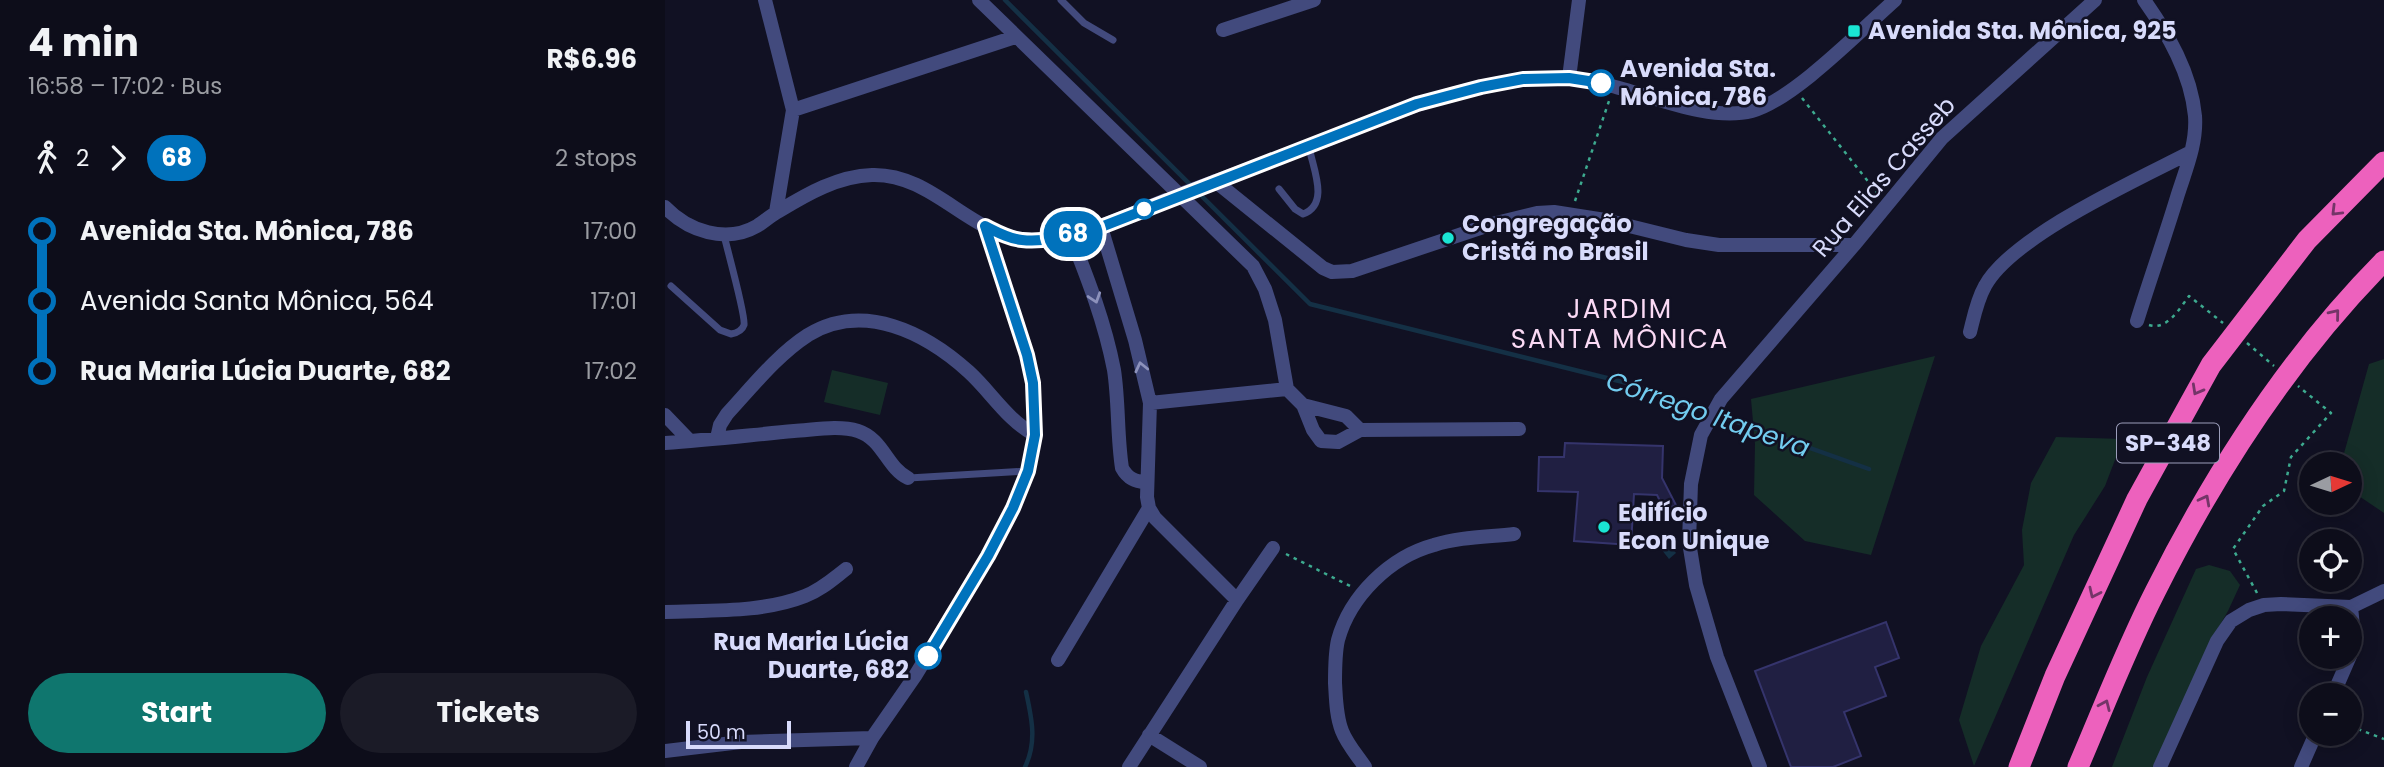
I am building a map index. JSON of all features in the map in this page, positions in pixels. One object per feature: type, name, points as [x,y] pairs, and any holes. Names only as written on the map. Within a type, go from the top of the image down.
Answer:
[{"type":"highway","name":"SP-348","points":[[2019,767],[2055,676],[2137,499],[2211,365],[2307,240],[2384,162]]},
{"type":"highway","name":"SP-348","points":[[2078,767],[2155,592],[2215,481],[2282,380],[2349,297],[2384,261]]},
{"type":"street","points":[[765,0],[793,110],[776,212]]},
{"type":"street","points":[[979,0],[1182,194],[1253,266],[1265,289],[1275,320],[1287,389],[1303,405],[1313,430],[1321,441],[1338,442],[1360,430],[1519,429]]},
{"type":"street","points":[[1223,30],[1314,0]]},
{"type":"street","points":[[1569,78],[1579,0]]},
{"type":"street","points":[[665,207],[683,222],[705,232],[724,235],[742,233],[829,184],[855,176],[891,176],[927,188],[985,226],[1007,236],[1022,240],[1042,240],[1101,227],[1417,104],[1523,79],[1569,78],[1614,86],[1710,112],[1753,111],[1794,88],[1895,0]]},
{"type":"street","name":"Rua Elias Casseb","points":[[1760,767],[1709,634],[1696,585],[1691,553],[1691,484],[1701,435],[1720,402],[1942,138],[2095,0]]},
{"type":"street","points":[[2137,321],[2191,152],[2195,118],[2183,68],[2162,26],[2144,0]]},
{"type":"street","points":[[793,110],[1015,37]]},
{"type":"street","points":[[1971,332],[1978,301],[1986,284],[1997,270],[2022,248],[2065,218],[2191,152]]},
{"type":"street","points":[[1209,183],[1332,272],[1352,271],[1492,224],[1537,213],[1571,214],[1720,245],[1854,245]]},
{"type":"street","points":[[856,767],[988,556],[1013,508],[1028,471],[1035,435],[1033,383],[1027,355],[985,226]]},
{"type":"street","points":[[1101,227],[1135,340],[1150,403],[1147,483],[1149,508],[1154,518],[1237,600]]},
{"type":"street","points":[[1070,234],[1094,294],[1107,340],[1119,414],[1122,468],[1126,476],[1147,483]]},
{"type":"street","points":[[717,438],[720,425],[727,414],[785,353],[825,328],[853,321],[872,320],[893,325],[920,337],[952,356],[1014,419],[1035,435]]},
{"type":"street","points":[[1150,403],[1287,389]]},
{"type":"street","points":[[1303,405],[1346,416],[1360,430]]},
{"type":"street","points":[[665,415],[689,441]]},
{"type":"street","points":[[665,443],[840,428],[858,431],[877,444],[898,471],[908,478]]},
{"type":"street","points":[[1058,660],[1149,508]]},
{"type":"street","points":[[1365,767],[1342,730],[1336,702],[1338,640],[1353,606],[1362,592],[1394,563],[1426,548],[1466,539],[1514,534]]},
{"type":"street","points":[[1129,767],[1273,548]]},
{"type":"street","points":[[665,612],[741,608],[777,603],[805,596],[846,569]]},
{"type":"street","points":[[2353,606],[2384,591]]},
{"type":"street","points":[[2159,767],[2217,640],[2231,621],[2249,610],[2264,606],[2328,606]]},
{"type":"street","points":[[1149,735],[1199,767]]},
{"type":"street","points":[[665,751],[741,742],[872,738]]},
{"type":"street","points":[[2301,767],[2310,746]]},
{"type":"lane","points":[[1061,0],[1084,23],[1113,40]]},
{"type":"lane","points":[[1279,189],[1295,209],[1303,214],[1317,204],[1319,194],[1308,146]]},
{"type":"lane","points":[[671,286],[720,330],[731,334],[740,331],[744,327],[743,312],[724,235]]},
{"type":"lane","points":[[908,478],[1028,471]]},
{"type":"path","points":[[1571,214],[1614,86]]},
{"type":"path","points":[[1794,88],[1887,205]]},
{"type":"path","points":[[2137,321],[2155,327],[2162,326],[2175,315],[2189,296],[2230,329]]},
{"type":"path","points":[[2240,338],[2281,371]]},
{"type":"path","points":[[2264,606],[2233,550],[2263,506],[2284,491],[2291,457],[2331,413],[2291,380]]},
{"type":"path","points":[[1273,548],[1362,592]]},
{"type":"path","points":[[2362,731],[2384,739]]},
{"type":"green space","points":[[1935,356],[1871,555],[1805,541],[1754,495],[1755,444],[1751,399]]},
{"type":"green space","points":[[2384,359],[2384,513],[2363,499],[2363,452],[2344,452],[2369,364]]},
{"type":"green space","points":[[832,370],[888,383],[880,415],[824,402]]},
{"type":"green space","points":[[2056,437],[2123,439],[2105,486],[2074,535],[1974,766],[1959,720],[1981,646],[2024,565],[2022,530],[2031,483]]},
{"type":"green space","points":[[2209,565],[2230,571],[2240,585],[2208,646],[2156,767],[2112,767],[2147,677],[2196,569]]},
{"type":"water","points":[[1662,534],[1676,553],[1669,559],[1654,540]]},
{"type":"building","points":[[1565,443],[1663,446],[1662,478],[1676,505],[1665,511],[1657,495],[1634,494],[1631,545],[1574,541],[1578,492],[1538,491],[1539,457],[1564,457]]},
{"type":"building","points":[[1886,622],[1899,658],[1875,667],[1886,696],[1844,712],[1861,756],[1833,767],[1791,767],[1755,671]]},
{"type":"waterway","name":"Córrego Itapeva","points":[[1005,0],[1310,304],[1627,383],[1869,469]]},
{"type":"waterway","points":[[1025,767],[1032,739],[1026,692]]},
{"type":"bus line","name":"68","points":[[928,656],[988,556],[1013,508],[1028,471],[1035,435],[1033,383],[1027,355],[985,226],[1022,240],[1042,240],[1101,227],[1417,104],[1523,79],[1569,78],[1601,83]]},
{"type":"place","name":"Avenida Sta. Mônica, 925","points":[[1854,31]]},
{"type":"place","name":"Avenida Sta. Mônica, 786","points":[[1601,83]]},
{"type":"place","name":"Congregação Cristã no Brasil","points":[[1448,238]]},
{"type":"place","name":"Edifício Econ Unique","points":[[1604,527]]},
{"type":"place","name":"Rua Maria Lúcia Duarte, 682","points":[[928,656]]},
{"type":"district","name":"JARDIM SANTA MÔNICA","points":[[1620,324]]}]
